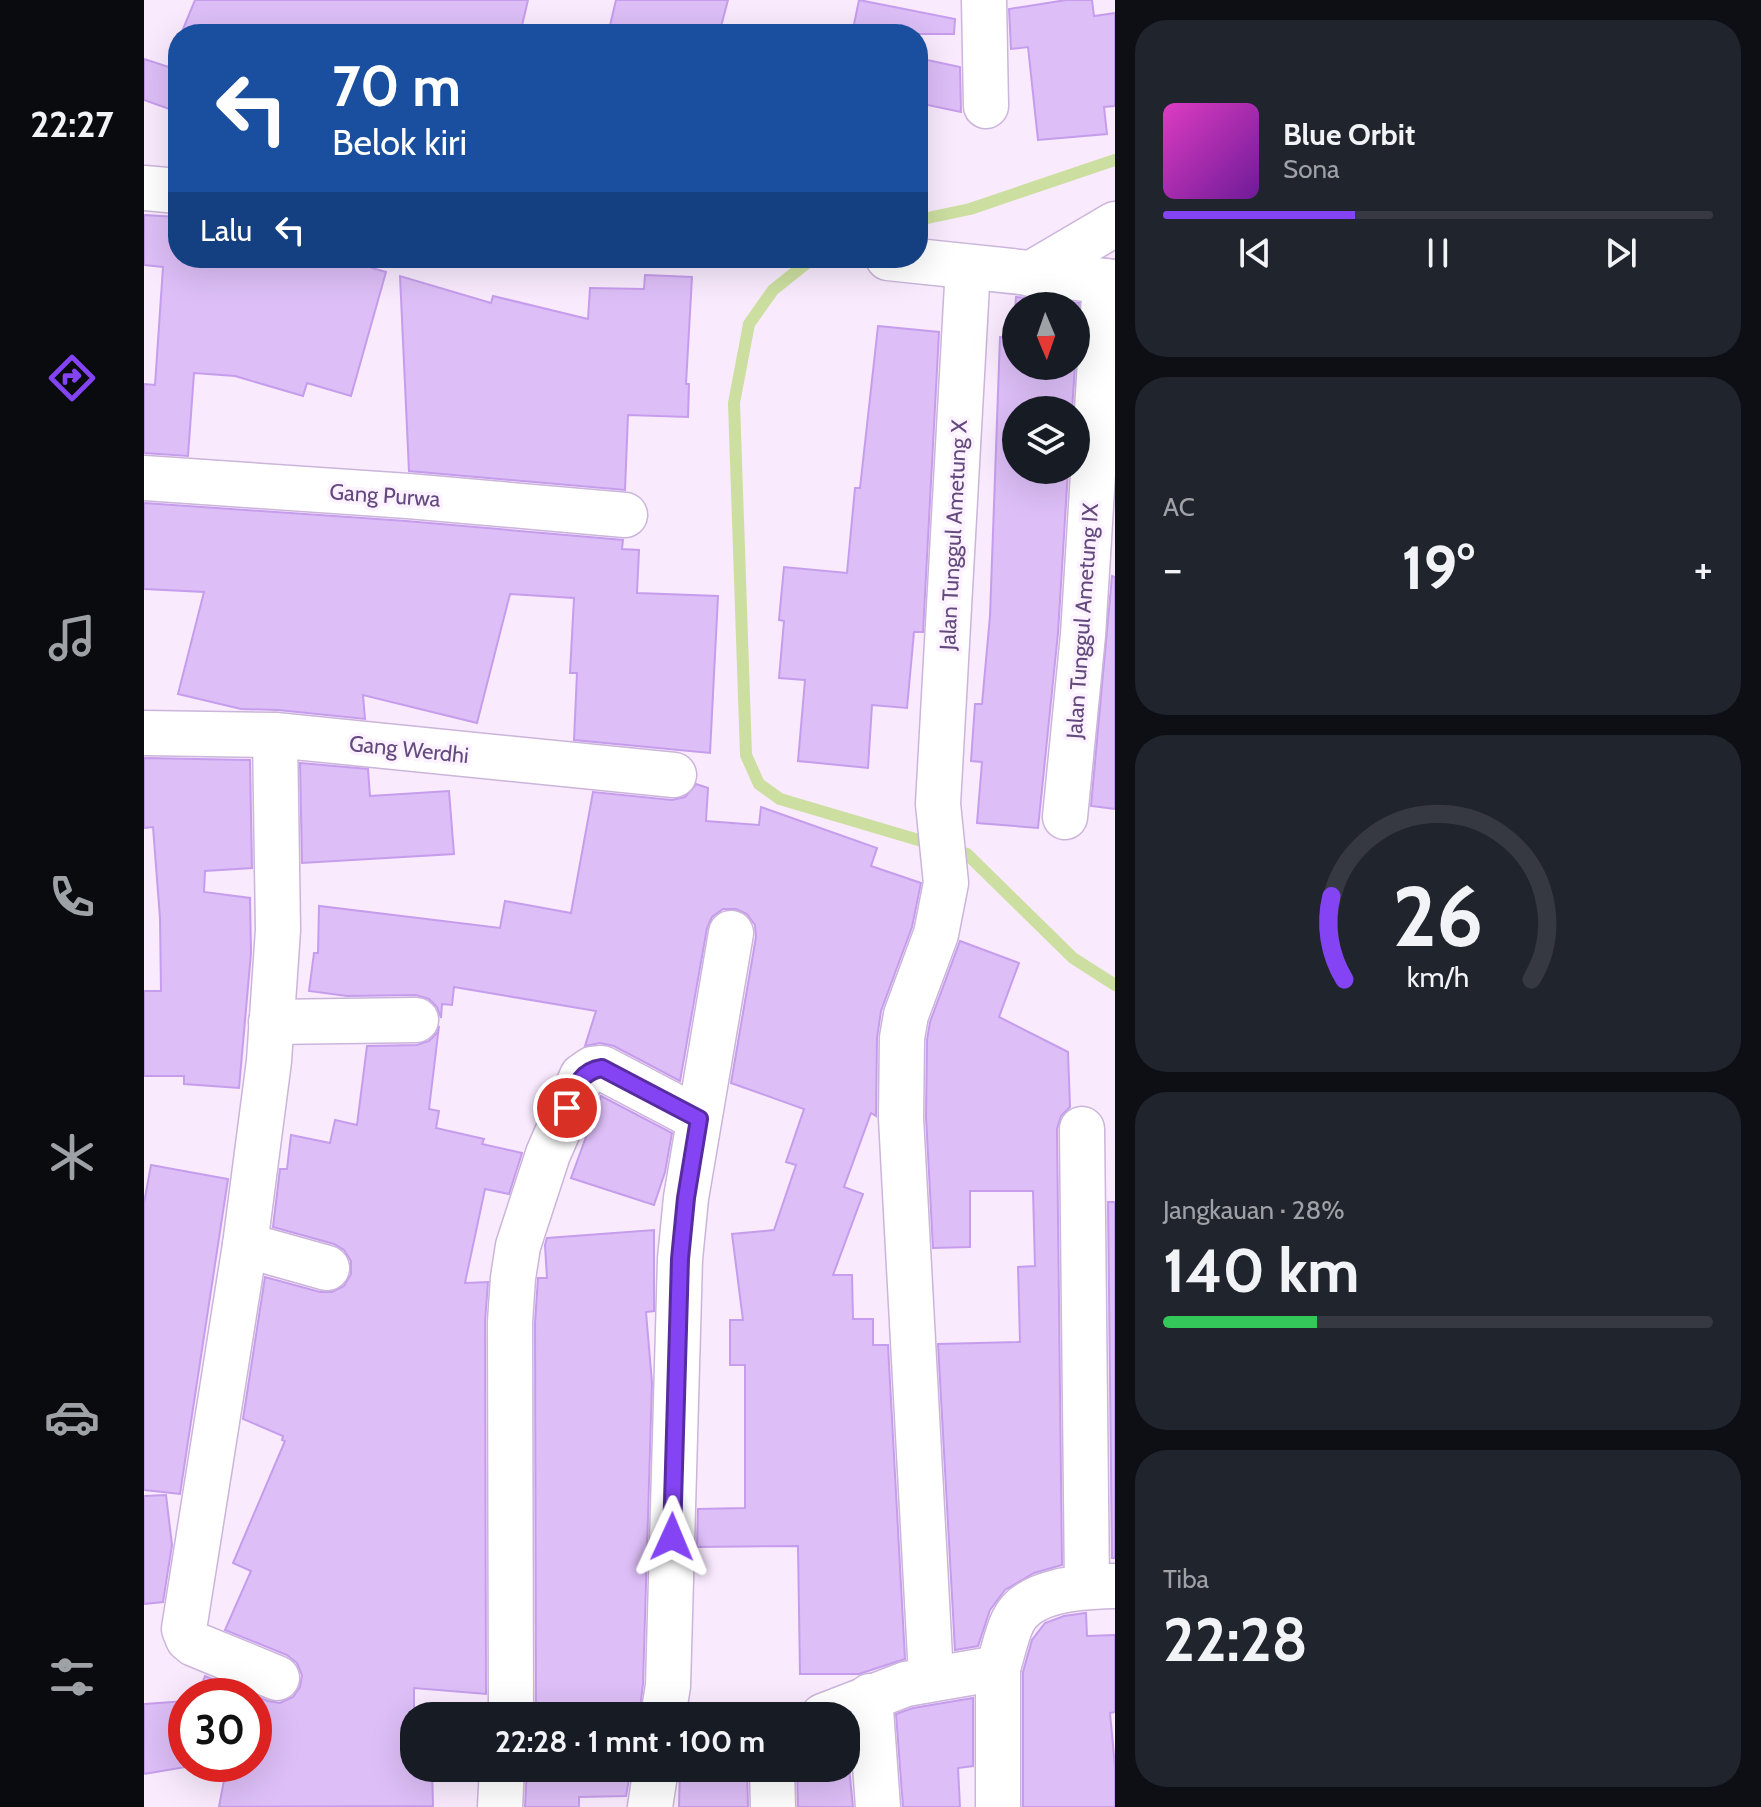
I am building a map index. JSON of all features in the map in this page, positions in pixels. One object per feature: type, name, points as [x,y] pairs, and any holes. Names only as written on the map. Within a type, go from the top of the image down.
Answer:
[{"type":"street","points":[[984,0],[986,106]]},
{"type":"street","points":[[144,188],[168,190]]},
{"type":"street","points":[[1030,274],[1115,224]]},
{"type":"street","points":[[928,262],[1110,282]]},
{"type":"street","name":"Jalan Tunggul Ametung X","points":[[931,1676],[901,1118],[901,1063],[906,1015],[936,934],[946,883],[938,804],[968,267]]},
{"type":"street","name":"Jalan Tunggul Ametung IX","points":[[1065,817],[1083,635],[1110,282]]},
{"type":"street","name":"Gang Purwa","points":[[144,478],[625,515]]},
{"type":"street","name":"Gang Werdhi","points":[[144,733],[275,735],[674,775]]},
{"type":"street","points":[[275,735],[278,930],[271,1022],[245,1245],[184,1629],[194,1644],[277,1678]]},
{"type":"street","points":[[665,1702],[678,1286],[686,1198],[731,933]]},
{"type":"street","points":[[271,1022],[416,1020]]},
{"type":"street","points":[[511,1702],[510,1322],[518,1246],[548,1154],[582,1076],[592,1069],[602,1068],[699,1119]]},
{"type":"street","points":[[998,1807],[998,1668],[1013,1620],[1021,1610],[1043,1597],[1101,1586],[1082,1129]]},
{"type":"street","points":[[245,1245],[327,1268]]},
{"type":"street","points":[[856,1702],[931,1678],[998,1668]]},
{"type":"street","points":[[870,1696],[878,1807]]},
{"type":"street","points":[[500,1807],[501,1782]]},
{"type":"street","points":[[650,1807],[654,1782]]},
{"type":"street","points":[[772,1782],[773,1807]]},
{"type":"building","points":[[195,0],[528,0],[522,24],[185,24]]},
{"type":"building","points":[[616,0],[728,0],[722,24],[610,24]]},
{"type":"building","points":[[859,0],[955,19],[954,34],[928,34],[928,24],[854,24]]},
{"type":"building","points":[[1066,0],[1092,0],[1094,16],[1115,13],[1115,106],[1104,107],[1107,134],[1038,140],[1028,47],[1011,49],[1009,9]]},
{"type":"building","points":[[144,59],[168,67],[168,108],[144,100]]},
{"type":"building","points":[[928,60],[960,67],[961,112],[928,105]]},
{"type":"building","points":[[144,215],[168,216],[168,268],[372,268],[386,272],[351,396],[307,383],[303,396],[235,376],[194,373],[188,456],[144,453],[144,384],[155,385],[163,267],[144,265]]},
{"type":"building","points":[[645,275],[692,277],[686,384],[689,384],[688,417],[628,415],[625,490],[409,471],[400,276],[491,303],[493,296],[588,319],[590,288],[644,289]]},
{"type":"building","points":[[878,326],[939,332],[923,632],[914,632],[907,708],[872,705],[868,768],[798,761],[805,680],[779,678],[784,621],[779,620],[784,567],[847,573],[855,488],[860,488]]},
{"type":"building","points":[[1000,337],[1002,380],[1074,380],[1073,396],[1002,396],[1002,484],[1067,484],[1058,633],[1038,828],[977,823],[982,762],[971,761],[975,704],[982,704],[990,616]]},
{"type":"building","points":[[144,503],[623,540],[622,549],[639,550],[637,593],[718,596],[710,753],[574,740],[577,673],[570,673],[574,598],[510,594],[477,723],[363,695],[365,719],[241,709],[178,694],[204,592],[144,589]]},
{"type":"building","points":[[1112,576],[1115,577],[1115,809],[1091,806]]},
{"type":"building","points":[[144,758],[250,760],[252,868],[205,871],[204,892],[250,898],[251,953],[239,1088],[184,1084],[184,1076],[144,1076],[144,991],[161,991],[160,918],[153,827],[144,828]]},
{"type":"building","points":[[300,763],[368,769],[370,796],[449,791],[454,854],[302,863]]},
{"type":"building","points":[[696,784],[708,788],[706,821],[759,825],[761,807],[877,848],[871,866],[921,883],[912,927],[881,1011],[877,1038],[876,1116],[871,1113],[844,1187],[863,1194],[833,1275],[852,1275],[853,1319],[873,1319],[873,1345],[888,1345],[905,1659],[859,1674],[800,1674],[798,1546],[697,1547],[698,1509],[745,1508],[745,1365],[730,1365],[730,1320],[743,1320],[732,1234],[774,1230],[796,1165],[786,1162],[804,1109],[731,1083],[756,937],[755,925],[747,914],[736,909],[723,909],[712,917],[707,928],[680,1081],[614,1046],[600,1043],[585,1046],[596,1011],[454,987],[452,1005],[442,1004],[441,1018],[437,1007],[429,999],[416,995],[347,996],[309,991],[314,953],[318,953],[319,906],[500,928],[505,901],[571,913],[593,792],[672,800],[685,797]]},
{"type":"building","points":[[960,941],[1019,963],[999,1017],[1068,1052],[1070,1107],[1061,1116],[1057,1129],[1062,1565],[1034,1573],[1005,1590],[990,1610],[978,1646],[955,1650],[938,1344],[1020,1342],[1018,1267],[1035,1266],[1033,1191],[970,1191],[970,1247],[933,1248],[926,1117],[927,1040],[930,1022]]},
{"type":"building","points":[[439,1026],[429,1109],[439,1111],[436,1128],[484,1139],[482,1144],[522,1153],[509,1194],[485,1189],[465,1283],[488,1282],[485,1322],[486,1694],[414,1688],[414,1702],[400,1702],[400,1782],[432,1782],[433,1806],[219,1807],[224,1782],[272,1782],[272,1702],[280,1703],[293,1697],[300,1687],[302,1675],[297,1663],[287,1655],[225,1630],[251,1571],[233,1563],[285,1441],[282,1440],[283,1436],[243,1419],[265,1277],[320,1292],[332,1292],[344,1286],[351,1274],[351,1261],[344,1250],[334,1244],[273,1227],[280,1169],[287,1169],[291,1135],[330,1143],[335,1120],[357,1125],[367,1046],[417,1045],[429,1041]]},
{"type":"building","points":[[601,1096],[672,1133],[665,1172],[654,1205],[571,1178]]},
{"type":"building","points":[[151,1165],[228,1179],[180,1494],[144,1490],[144,1203]]},
{"type":"building","points":[[1108,1202],[1115,1202],[1115,1558],[1112,1558]]},
{"type":"building","points":[[654,1230],[654,1311],[646,1312],[652,1383],[641,1702],[536,1702],[535,1323],[538,1278],[547,1278],[547,1238]]},
{"type":"building","points":[[166,1495],[172,1545],[163,1602],[144,1604],[144,1496]]},
{"type":"building","points":[[1086,1613],[1087,1636],[1115,1635],[1115,1712],[1110,1713],[1115,1807],[1023,1807],[1023,1672],[1032,1640],[1045,1623]]},
{"type":"building","points":[[973,1698],[973,1766],[958,1768],[960,1807],[903,1807],[896,1714],[913,1708]]},
{"type":"building","points":[[168,1702],[168,1770],[144,1774],[144,1704]]},
{"type":"building","points":[[526,1782],[628,1782],[626,1796],[579,1797],[579,1807],[525,1807]]},
{"type":"building","points":[[680,1782],[747,1782],[748,1807],[679,1807]]},
{"type":"building","points":[[797,1782],[850,1782],[853,1807],[798,1807]]},
{"type":"waterway","points":[[928,218],[970,209],[1115,160]]},
{"type":"waterway","points":[[800,268],[773,290],[749,324],[734,403],[746,755],[759,784],[780,799],[932,844]]},
{"type":"waterway","points":[[950,849],[967,854],[1073,958],[1115,985]]},
{"type":"route","points":[[567,1108],[582,1076],[592,1069],[602,1068],[699,1119],[686,1198],[677,1299],[672,1537]]}]
